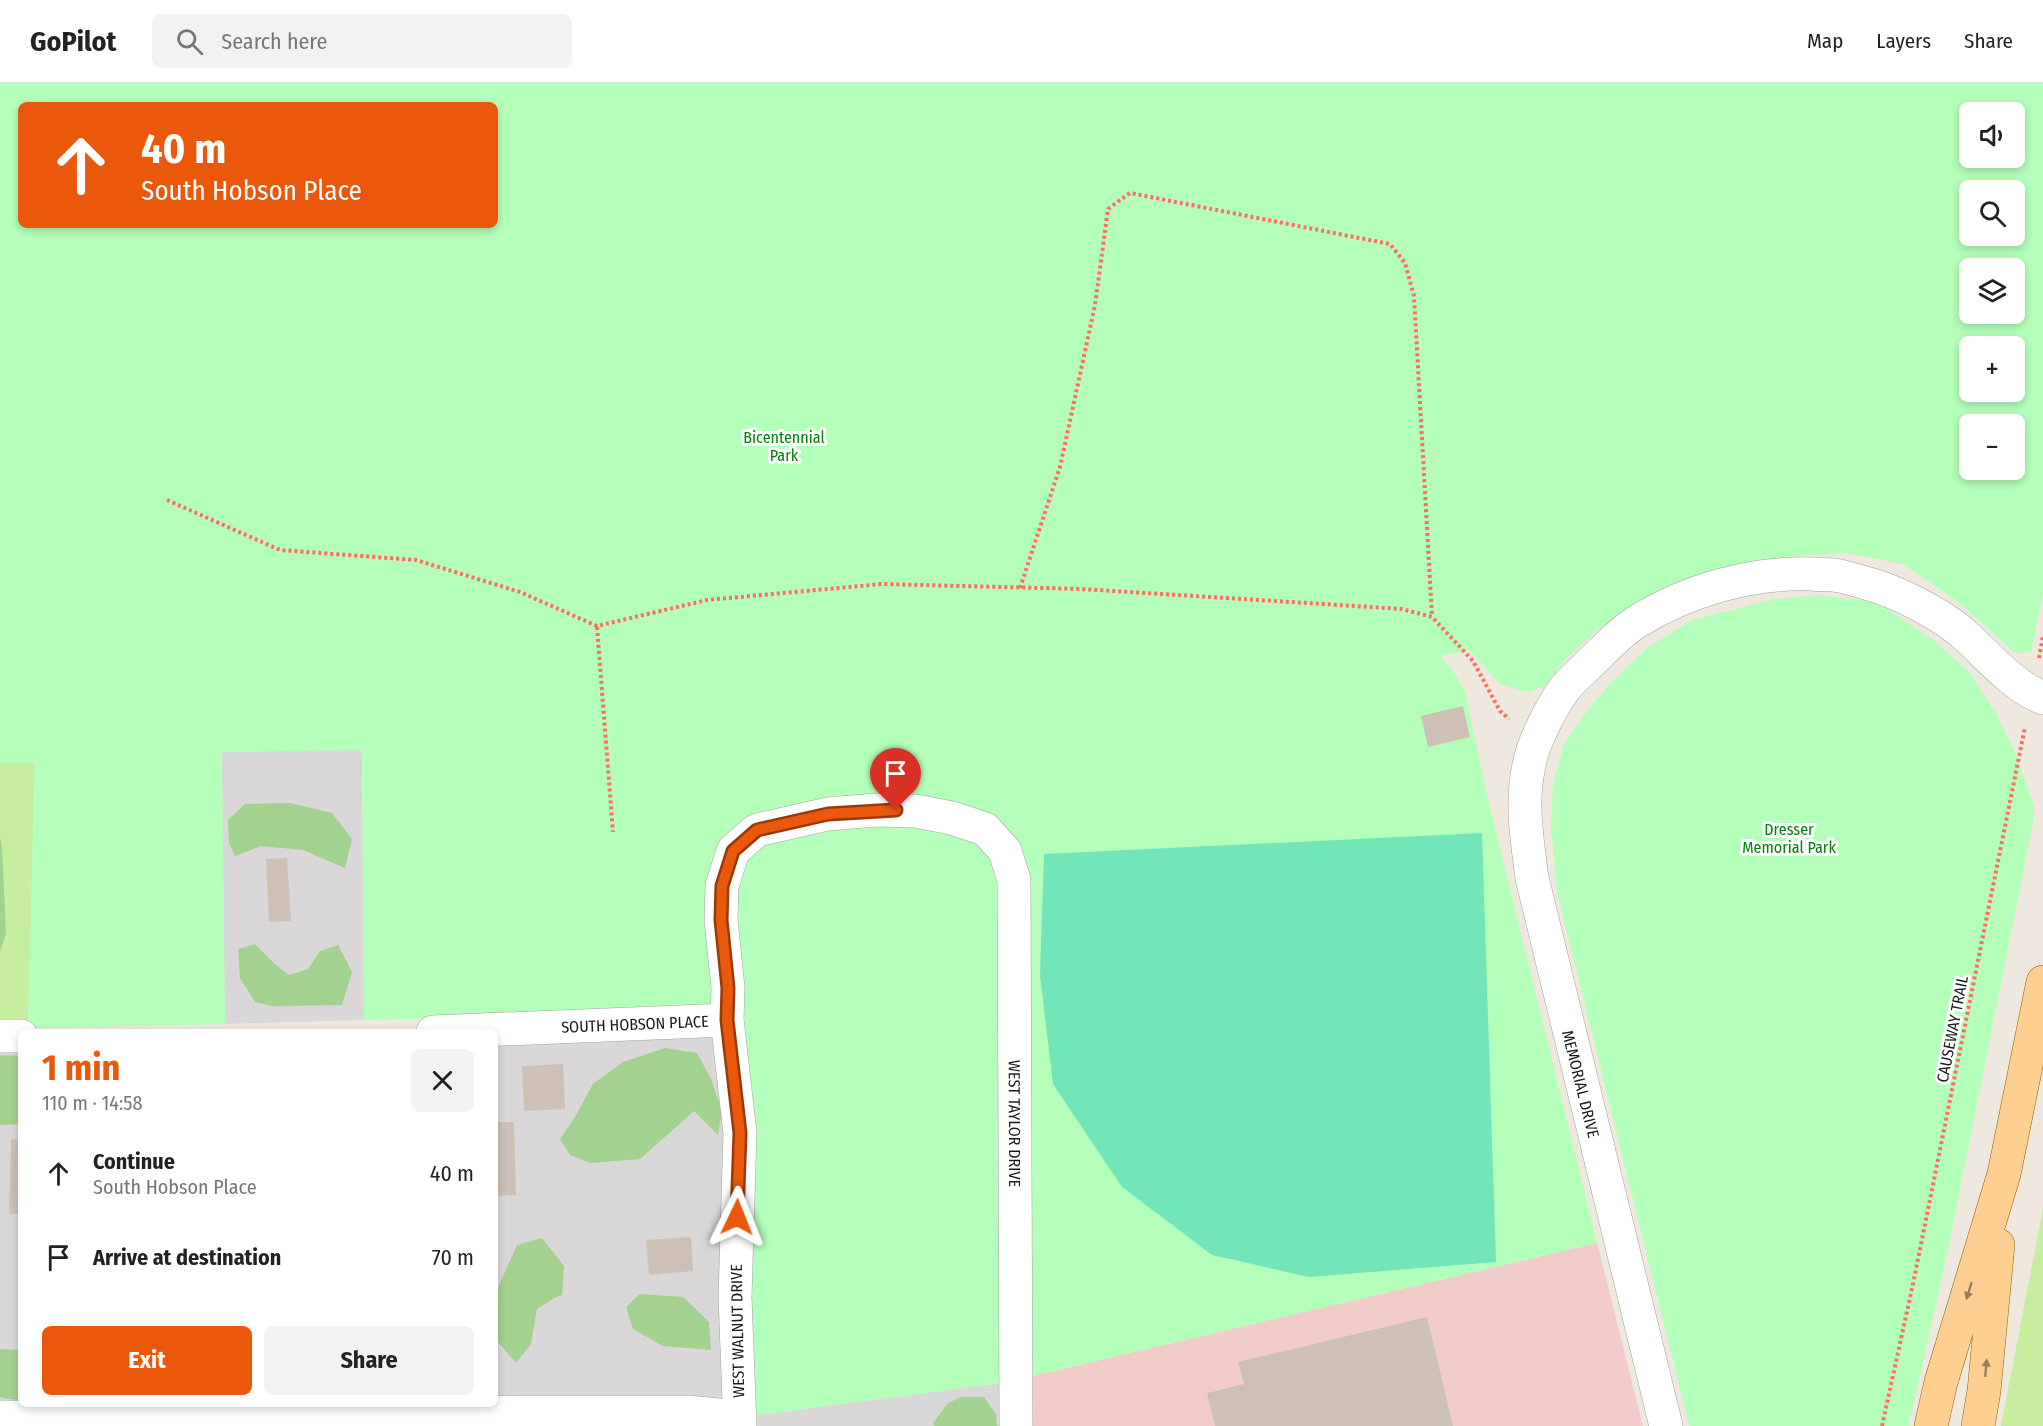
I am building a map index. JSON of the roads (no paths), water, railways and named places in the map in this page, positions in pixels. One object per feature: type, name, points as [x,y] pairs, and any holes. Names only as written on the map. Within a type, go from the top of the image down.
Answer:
[{"type":"main road","points":[[1931,1426],[1941,1382],[2004,1174],[2043,982]]},
{"type":"main road","points":[[1978,1426],[1984,1391],[2004,1174]]},
{"type":"street","name":"MEMORIAL DRIVE","points":[[1666,1426],[1532,878],[1525,829],[1524,796],[1530,760],[1537,739],[1563,690],[1634,624],[1674,602],[1711,588],[1756,577],[1796,574],[1838,575],[1881,588],[1926,609],[1964,634],[1993,662],[2038,696]]},
{"type":"street","name":"SOUTH HOBSON PLACE","points":[[498,1029],[727,1020],[728,988],[721,920],[722,886],[733,851],[757,830],[828,814],[876,810],[915,811],[952,818],[985,830]]},
{"type":"street","name":"WEST TAYLOR DRIVE","points":[[985,830],[1005,851],[1014,880],[1016,1426]]},
{"type":"street","name":"WEST WALNUT DRIVE","points":[[727,1020],[740,1133],[735,1297],[739,1422]]},
{"type":"street","points":[[0,1036],[18,1036]]},
{"type":"street","points":[[0,1418],[687,1412],[739,1422]]},
{"type":"park label","name":"Bicentennial Park","points":[[784,446]]},
{"type":"park label","name":"Dresser Memorial Park","points":[[1789,838]]}]
